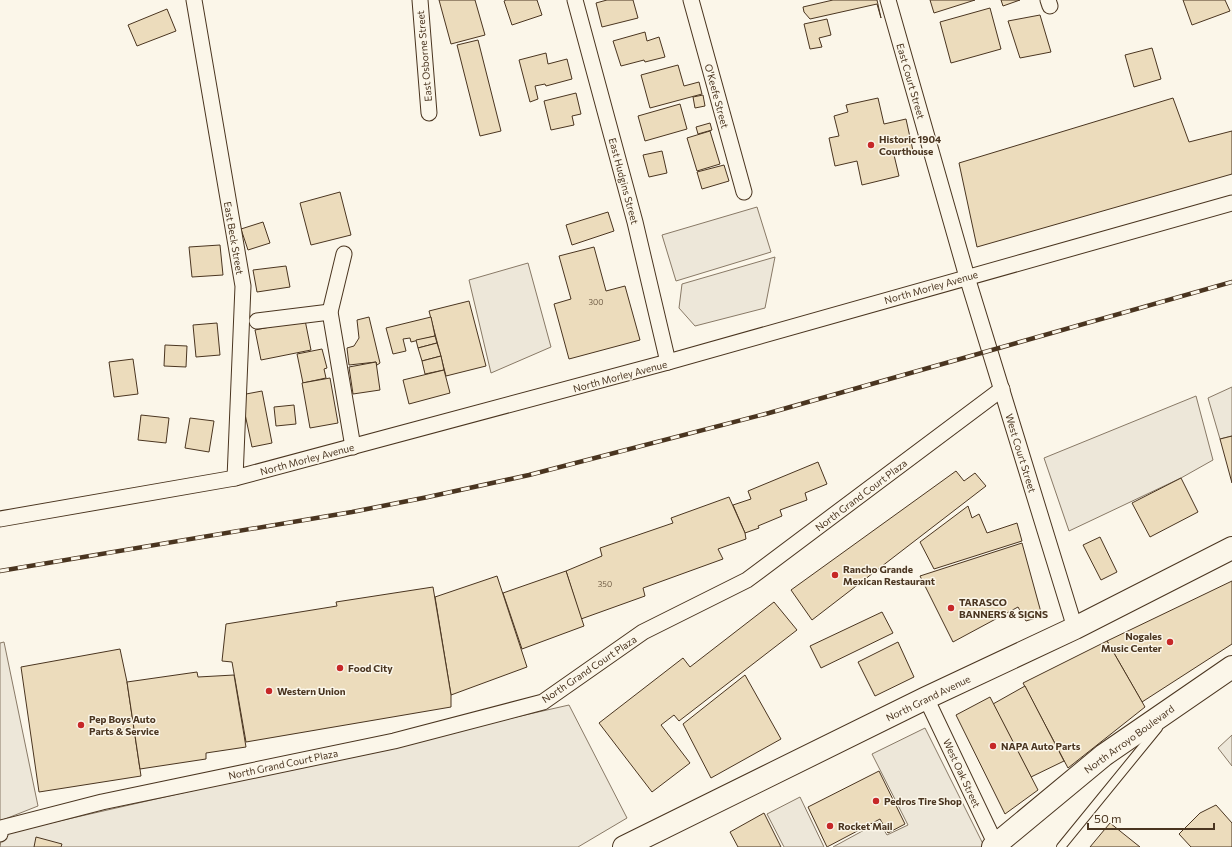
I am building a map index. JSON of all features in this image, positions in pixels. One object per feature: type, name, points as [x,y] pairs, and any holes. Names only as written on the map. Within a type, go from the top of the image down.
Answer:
[{"type":"main road","name":"North Grand Avenue","points":[[624,847],[926,698],[1075,628],[1232,548]]},
{"type":"main road","name":"North Arroyo Boulevard","points":[[996,846],[1104,755],[1232,667]]},
{"type":"street","name":"East Beck Street","points":[[194,0],[243,286],[236,478]]},
{"type":"street","name":"East Osborne Street","points":[[420,0],[429,113]]},
{"type":"street","name":"East Hudgins Street","points":[[575,0],[635,222],[668,362]]},
{"type":"street","name":"O'Keefe Street","points":[[691,0],[744,192]]},
{"type":"street","name":"East Court Street","points":[[888,0],[967,277]]},
{"type":"street","name":"North Morley Avenue","points":[[0,518],[236,478],[668,362],[1232,203]]},
{"type":"street","points":[[344,254],[330,312],[353,447]]},
{"type":"street","name":"West Court Street","points":[[967,277],[1075,628]]},
{"type":"street","points":[[257,321],[330,312]]},
{"type":"street","name":"North Grand Court Plaza","points":[[0,834],[1,828],[102,802],[394,741],[543,702],[643,632],[747,580],[1002,389]]},
{"type":"street","name":"West Oak Street","points":[[926,698],[996,846]]},
{"type":"lane","points":[[1061,847],[1178,704]]},
{"type":"shaded area","points":[[757,207],[771,252],[676,281],[662,235]]},
{"type":"shaded area","points":[[775,257],[765,308],[695,326],[679,308],[682,284]]},
{"type":"shaded area","points":[[528,263],[551,347],[491,373],[469,280]]},
{"type":"shaded area","points":[[1232,387],[1232,436],[1220,439],[1208,398]]},
{"type":"shaded area","points":[[1196,396],[1213,460],[1181,478],[1069,531],[1044,458]]},
{"type":"shaded area","points":[[4,642],[38,806],[0,821],[0,643]]},
{"type":"shaded area","points":[[569,705],[627,818],[578,847],[0,847],[2,834]]},
{"type":"shaded area","points":[[925,728],[984,846],[833,847],[879,822],[887,835],[908,825],[872,754]]},
{"type":"shaded area","points":[[1232,735],[1232,766],[1218,748]]},
{"type":"shaded area","points":[[800,797],[824,847],[784,847],[767,814]]},
{"type":"building","points":[[439,0],[475,0],[485,35],[451,44]]},
{"type":"building","points":[[537,0],[542,15],[512,25],[504,1]]},
{"type":"building","points":[[607,0],[633,0],[638,18],[602,27],[596,3]]},
{"type":"building","points":[[833,0],[877,0],[881,18],[877,4],[810,19],[804,12],[803,7]]},
{"type":"building","points":[[930,0],[975,0],[934,13]]},
{"type":"building","points":[[1001,0],[1020,0],[1003,6]]},
{"type":"building","points":[[1183,0],[1225,0],[1230,11],[1192,25]]},
{"type":"building","points":[[990,8],[1001,49],[951,63],[940,22]]},
{"type":"building","points":[[167,9],[176,31],[137,46],[128,25]]},
{"type":"building","points":[[1040,15],[1051,52],[1020,58],[1008,21]]},
{"type":"building","points":[[827,19],[831,35],[819,38],[822,47],[810,49],[804,24]]},
{"type":"building","points":[[645,32],[647,41],[659,37],[665,57],[645,62],[644,60],[621,66],[613,41]]},
{"type":"building","points":[[478,40],[501,131],[480,136],[457,45]]},
{"type":"building","points":[[1152,48],[1161,79],[1134,87],[1125,55]]},
{"type":"building","points":[[546,53],[548,64],[567,59],[572,79],[546,86],[545,84],[535,86],[538,99],[530,102],[519,60]]},
{"type":"building","points":[[678,65],[684,86],[699,82],[702,94],[650,108],[641,75]]},
{"type":"building","points":[[576,93],[581,114],[572,116],[574,125],[551,130],[544,101]]},
{"type":"building","points":[[703,95],[705,106],[695,108],[693,97]]},
{"type":"building","name":"Historic 1904 Courthouse","points":[[878,98],[884,124],[906,119],[913,151],[894,155],[899,176],[862,185],[857,161],[835,166],[829,138],[839,136],[834,116],[848,112],[846,105]]},
{"type":"building","points":[[1173,98],[1189,142],[1232,131],[1232,174],[977,247],[959,163]]},
{"type":"building","points":[[680,104],[687,129],[645,141],[638,116]]},
{"type":"building","points":[[710,123],[712,130],[698,134],[696,127]]},
{"type":"building","points":[[710,131],[720,164],[697,171],[687,138]]},
{"type":"building","points":[[662,151],[667,173],[649,177],[643,155]]},
{"type":"building","points":[[724,165],[729,181],[702,189],[697,172]]},
{"type":"building","points":[[340,192],[351,235],[311,245],[300,203]]},
{"type":"building","points":[[608,212],[614,231],[572,245],[566,225]]},
{"type":"building","points":[[263,222],[270,243],[248,250],[241,229]]},
{"type":"building","points":[[220,245],[223,275],[192,277],[189,247]]},
{"type":"building","points":[[594,247],[606,291],[625,286],[640,340],[569,359],[554,304],[571,299],[559,256]]},
{"type":"building","points":[[286,266],[290,287],[257,292],[253,270]]},
{"type":"building","points":[[469,301],[486,366],[446,376],[429,311]]},
{"type":"building","points":[[369,317],[380,363],[377,365],[376,362],[349,365],[347,348],[354,346],[359,338],[357,320]]},
{"type":"building","points":[[431,317],[435,336],[411,342],[410,338],[403,339],[406,351],[393,354],[386,328]]},
{"type":"building","points":[[305,320],[311,350],[261,360],[255,330]]},
{"type":"building","points":[[217,323],[220,355],[196,357],[193,325]]},
{"type":"building","points":[[435,336],[437,343],[418,348],[416,340]]},
{"type":"building","points":[[437,343],[441,356],[422,361],[418,348]]},
{"type":"building","points":[[165,345],[187,346],[186,367],[164,366]]},
{"type":"building","points":[[322,349],[327,368],[324,369],[326,378],[303,383],[297,354]]},
{"type":"building","points":[[441,356],[444,370],[425,374],[422,361]]},
{"type":"building","points":[[133,359],[138,394],[114,397],[109,362]]},
{"type":"building","points":[[376,362],[380,390],[353,394],[349,367]]},
{"type":"building","points":[[444,370],[450,393],[409,404],[403,380]]},
{"type":"building","points":[[330,378],[338,423],[310,428],[302,383]]},
{"type":"building","points":[[262,391],[272,443],[252,447],[241,395]]},
{"type":"building","points":[[294,405],[296,424],[276,426],[274,407]]},
{"type":"building","points":[[141,415],[169,418],[166,443],[138,440]]},
{"type":"building","points":[[190,418],[214,421],[209,452],[185,448]]},
{"type":"building","points":[[1232,436],[1232,483],[1220,439]]},
{"type":"building","points":[[818,462],[827,484],[805,493],[807,500],[780,510],[782,516],[758,526],[759,528],[745,533],[733,505],[751,499],[748,491]]},
{"type":"building","points":[[956,471],[964,481],[975,473],[986,486],[812,620],[791,590]]},
{"type":"building","points":[[1181,478],[1198,512],[1150,537],[1132,503]]},
{"type":"building","points":[[729,497],[745,533],[746,539],[718,549],[723,559],[643,588],[645,596],[581,619],[566,571],[602,556],[600,548],[673,523],[671,518]]},
{"type":"building","points":[[968,506],[972,518],[979,514],[987,533],[1017,523],[1022,541],[934,569],[920,542]]},
{"type":"building","points":[[1100,537],[1117,572],[1101,580],[1083,545]]},
{"type":"building","points":[[1022,543],[1042,616],[1026,621],[1018,607],[953,642],[920,576]]},
{"type":"building","points":[[566,571],[584,626],[522,649],[503,593]]},
{"type":"building","points":[[497,576],[527,667],[451,695],[435,597]]},
{"type":"building","name":"Nogales Music Center","points":[[1232,581],[1232,644],[1142,702],[1107,641]]},
{"type":"building","name":"Food City","points":[[433,587],[451,695],[451,707],[246,742],[232,662],[222,661],[226,624],[337,606],[336,602]]},
{"type":"building","points":[[774,602],[797,630],[679,721],[674,715],[661,725],[690,763],[652,792],[599,723],[683,658],[690,667]]},
{"type":"building","points":[[882,612],[893,633],[821,668],[810,646]]},
{"type":"building","points":[[1107,641],[1145,707],[1068,768],[1023,683]]},
{"type":"building","points":[[898,642],[914,677],[875,696],[858,662]]},
{"type":"building","name":"Pep Boys Auto Parts & Service","points":[[120,649],[127,682],[141,776],[39,792],[21,667]]},
{"type":"building","points":[[197,672],[198,677],[234,675],[246,747],[206,753],[206,759],[140,769],[127,682]]},
{"type":"building","points":[[745,675],[781,739],[711,778],[683,724]]},
{"type":"building","points":[[1025,686],[1064,761],[1031,777],[993,704]]},
{"type":"building","name":"NAPA Auto Parts","points":[[990,697],[1038,790],[1005,814],[956,715]]},
{"type":"building","points":[[879,771],[905,824],[888,833],[880,819],[827,847],[808,807]]},
{"type":"building","points":[[1216,805],[1232,823],[1232,847],[1191,847],[1179,834],[1200,813]]},
{"type":"building","points":[[764,813],[781,847],[738,847],[730,832]]},
{"type":"building","points":[[1110,823],[1140,847],[1090,847]]},
{"type":"building","points":[[36,837],[62,844],[61,847],[34,847]]},
{"type":"railway","points":[[0,571],[352,512],[529,475],[769,413],[1232,282]]},
{"type":"place","name":"Historic 1904 Courthouse","points":[[871,145]]},
{"type":"place","name":"Rancho Grande Mexican Restaurant","points":[[835,575]]},
{"type":"place","name":"TARASCO BANNERS & SIGNS","points":[[951,608]]},
{"type":"place","name":"Nogales Music Center","points":[[1170,642]]},
{"type":"place","name":"Food City","points":[[340,668]]},
{"type":"place","name":"Western Union","points":[[269,691]]},
{"type":"place","name":"Pep Boys Auto Parts & Service","points":[[81,725]]},
{"type":"place","name":"NAPA Auto Parts","points":[[993,746]]},
{"type":"place","name":"Pedros Tire Shop","points":[[876,801]]},
{"type":"place","name":"Rocket Mail","points":[[830,826]]}]
